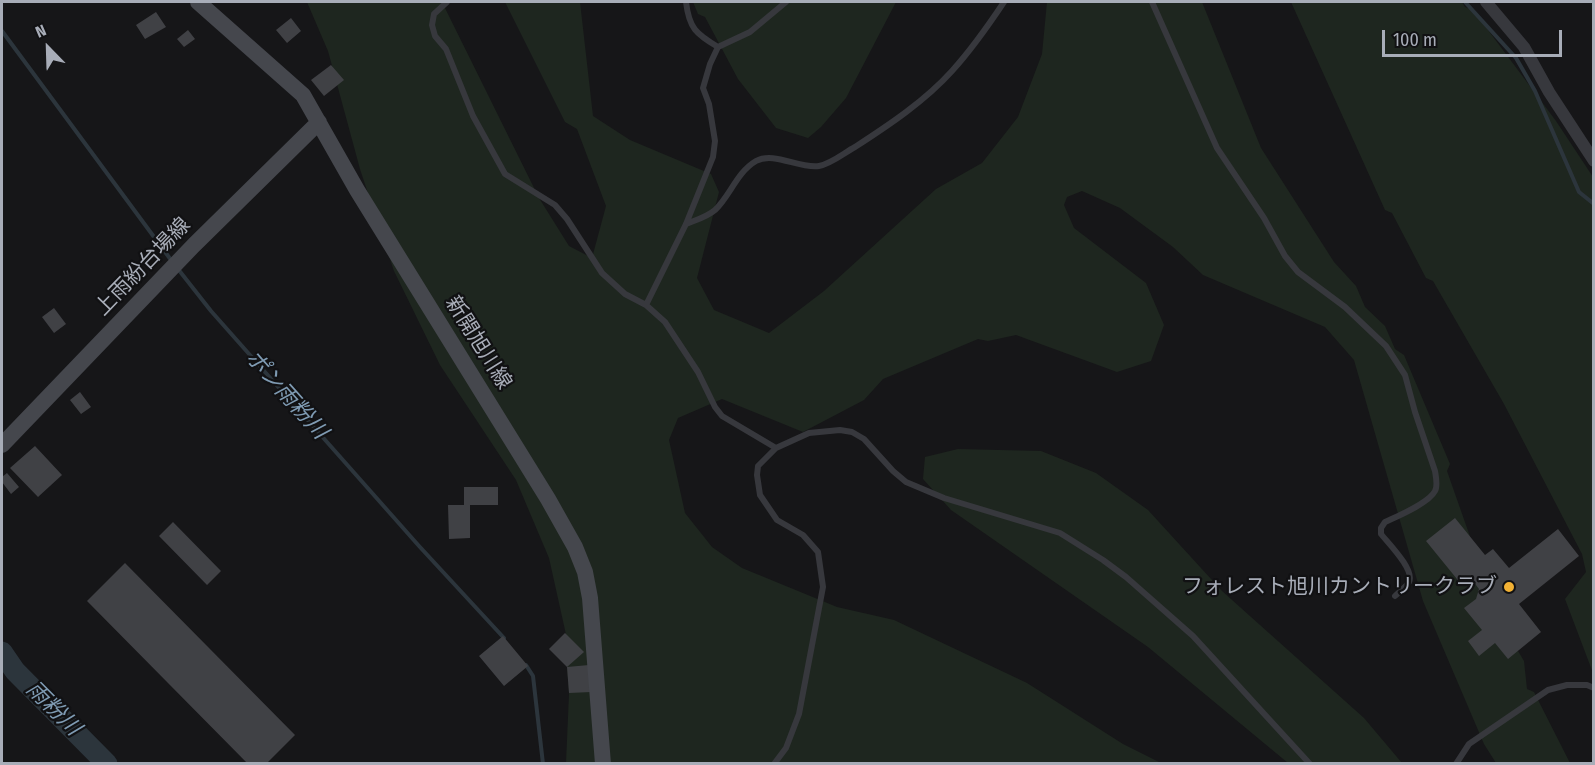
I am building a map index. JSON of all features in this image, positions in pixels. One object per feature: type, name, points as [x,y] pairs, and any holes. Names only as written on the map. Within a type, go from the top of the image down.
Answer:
[{"type":"main road","name":"新開旭川線","points":[[198,2],[303,95],[357,190],[575,547],[585,572],[590,598],[603,764]]},
{"type":"main road","name":"上雨紛台場線","points":[[2,445],[194,245],[319,123]]},
{"type":"street","points":[[1486,2],[1524,47],[1593,161]]},
{"type":"lane","points":[[447,2],[434,14],[432,25],[435,36],[446,49],[473,116],[505,174],[555,205],[567,219],[602,273],[625,294],[646,305],[665,322],[698,372],[715,407],[722,416],[776,448]]},
{"type":"lane","points":[[687,2],[688,16],[698,36],[718,47]]},
{"type":"lane","points":[[646,305],[686,224],[713,157],[716,141],[709,104],[703,88],[704,78],[718,47],[750,32],[786,2]]},
{"type":"lane","points":[[686,224],[715,210],[741,175],[759,159],[775,159],[819,166],[830,162],[870,137],[906,111],[950,73],[1004,2]]},
{"type":"lane","points":[[1152,2],[1217,148],[1264,218],[1285,256],[1298,272],[1345,307],[1378,338],[1405,375],[1415,412],[1434,465],[1437,482],[1436,490],[1424,501],[1385,522],[1381,528],[1381,534],[1410,575],[1409,583],[1395,596]]},
{"type":"lane","points":[[774,764],[786,748],[799,714],[823,587],[818,552],[803,536],[777,520],[760,495],[756,475],[758,466],[776,448],[809,433],[840,430],[852,432],[864,439],[906,482],[944,498],[1060,533],[1103,560],[1126,577],[1193,636],[1310,764]]},
{"type":"lane","points":[[1456,764],[1469,744],[1548,690],[1567,685],[1587,685],[1593,688]]},
{"type":"shaded area","points":[[307,2],[442,2],[539,198],[569,246],[592,258],[606,206],[577,129],[565,122],[505,2],[580,2],[593,116],[630,140],[711,174],[719,192],[697,278],[714,310],[769,333],[824,291],[936,189],[982,163],[1018,117],[1042,54],[1047,2],[1202,2],[1261,148],[1334,262],[1356,286],[1365,307],[1385,326],[1395,349],[1404,355],[1450,464],[1447,471],[1493,609],[1524,661],[1527,689],[1534,692],[1570,763],[1496,763],[1484,744],[1423,601],[1354,360],[1325,327],[1203,275],[1173,247],[1120,208],[1082,191],[1067,197],[1064,205],[1074,228],[1146,283],[1164,325],[1151,361],[1117,372],[1016,335],[988,341],[978,339],[883,379],[864,400],[803,432],[722,399],[678,418],[669,440],[685,513],[712,547],[742,568],[837,607],[894,620],[1027,683],[1123,744],[1161,763],[566,763],[569,648],[549,558],[516,480],[440,365],[394,271],[360,169],[328,51]]},
{"type":"shaded area","points":[[693,2],[896,2],[846,98],[821,127],[808,138],[776,128],[738,79],[705,17],[698,14]]},
{"type":"shaded area","points":[[1291,2],[1462,2],[1465,7],[1473,10],[1556,121],[1593,177],[1593,673],[1565,599],[1586,572],[1582,554],[1504,404],[1433,281],[1426,278],[1392,213],[1385,210]]},
{"type":"shaded area","points":[[958,449],[1041,451],[1096,473],[1148,510],[1222,591],[1364,718],[1402,763],[1288,763],[1148,647],[951,510],[923,479],[925,457]]},
{"type":"building","points":[[156,12],[166,27],[145,39],[136,25]]},
{"type":"building","points":[[291,18],[301,31],[287,43],[276,30]]},
{"type":"building","points":[[188,30],[195,39],[184,47],[177,39]]},
{"type":"building","points":[[331,65],[344,80],[324,96],[311,80]]},
{"type":"building","points":[[54,308],[66,324],[54,333],[42,317]]},
{"type":"building","points":[[80,392],[91,407],[81,414],[70,400]]},
{"type":"building","points":[[35,446],[62,475],[38,497],[10,468]]},
{"type":"building","points":[[7,473],[19,487],[11,494],[2,482],[2,477]]},
{"type":"building","points":[[464,487],[498,487],[498,505],[470,505],[470,538],[449,539],[448,505],[464,505]]},
{"type":"building","name":"フォレスト旭川カントリークラブ","points":[[1455,518],[1485,555],[1493,549],[1509,568],[1558,529],[1579,556],[1519,604],[1541,632],[1508,659],[1495,643],[1479,656],[1468,641],[1482,630],[1464,608],[1476,599],[1479,589],[1470,577],[1461,584],[1426,541]]},
{"type":"building","points":[[173,522],[221,571],[207,585],[159,536]]},
{"type":"building","points":[[125,563],[295,735],[266,764],[248,764],[87,601]]},
{"type":"building","points":[[565,633],[584,652],[567,667],[549,649]]},
{"type":"building","points":[[503,636],[528,666],[504,686],[479,656]]},
{"type":"building","points":[[589,665],[591,692],[569,693],[567,667]]},
{"type":"waterway","points":[[1465,2],[1516,58],[1535,91],[1579,192],[1594,204]]},
{"type":"waterway","name":"ポン雨粉川","points":[[2,31],[171,260]]},
{"type":"waterway","name":"ポン雨粉川","points":[[178,269],[211,311],[419,546],[504,638]]},
{"type":"waterway","name":"雨粉川","points":[[2,652],[15,671],[107,764]]},
{"type":"waterway","name":"ポン雨粉川","points":[[526,665],[533,676],[543,764]]},
{"type":"place","name":"フォレスト旭川カントリークラブ","points":[[1509,587]]}]
